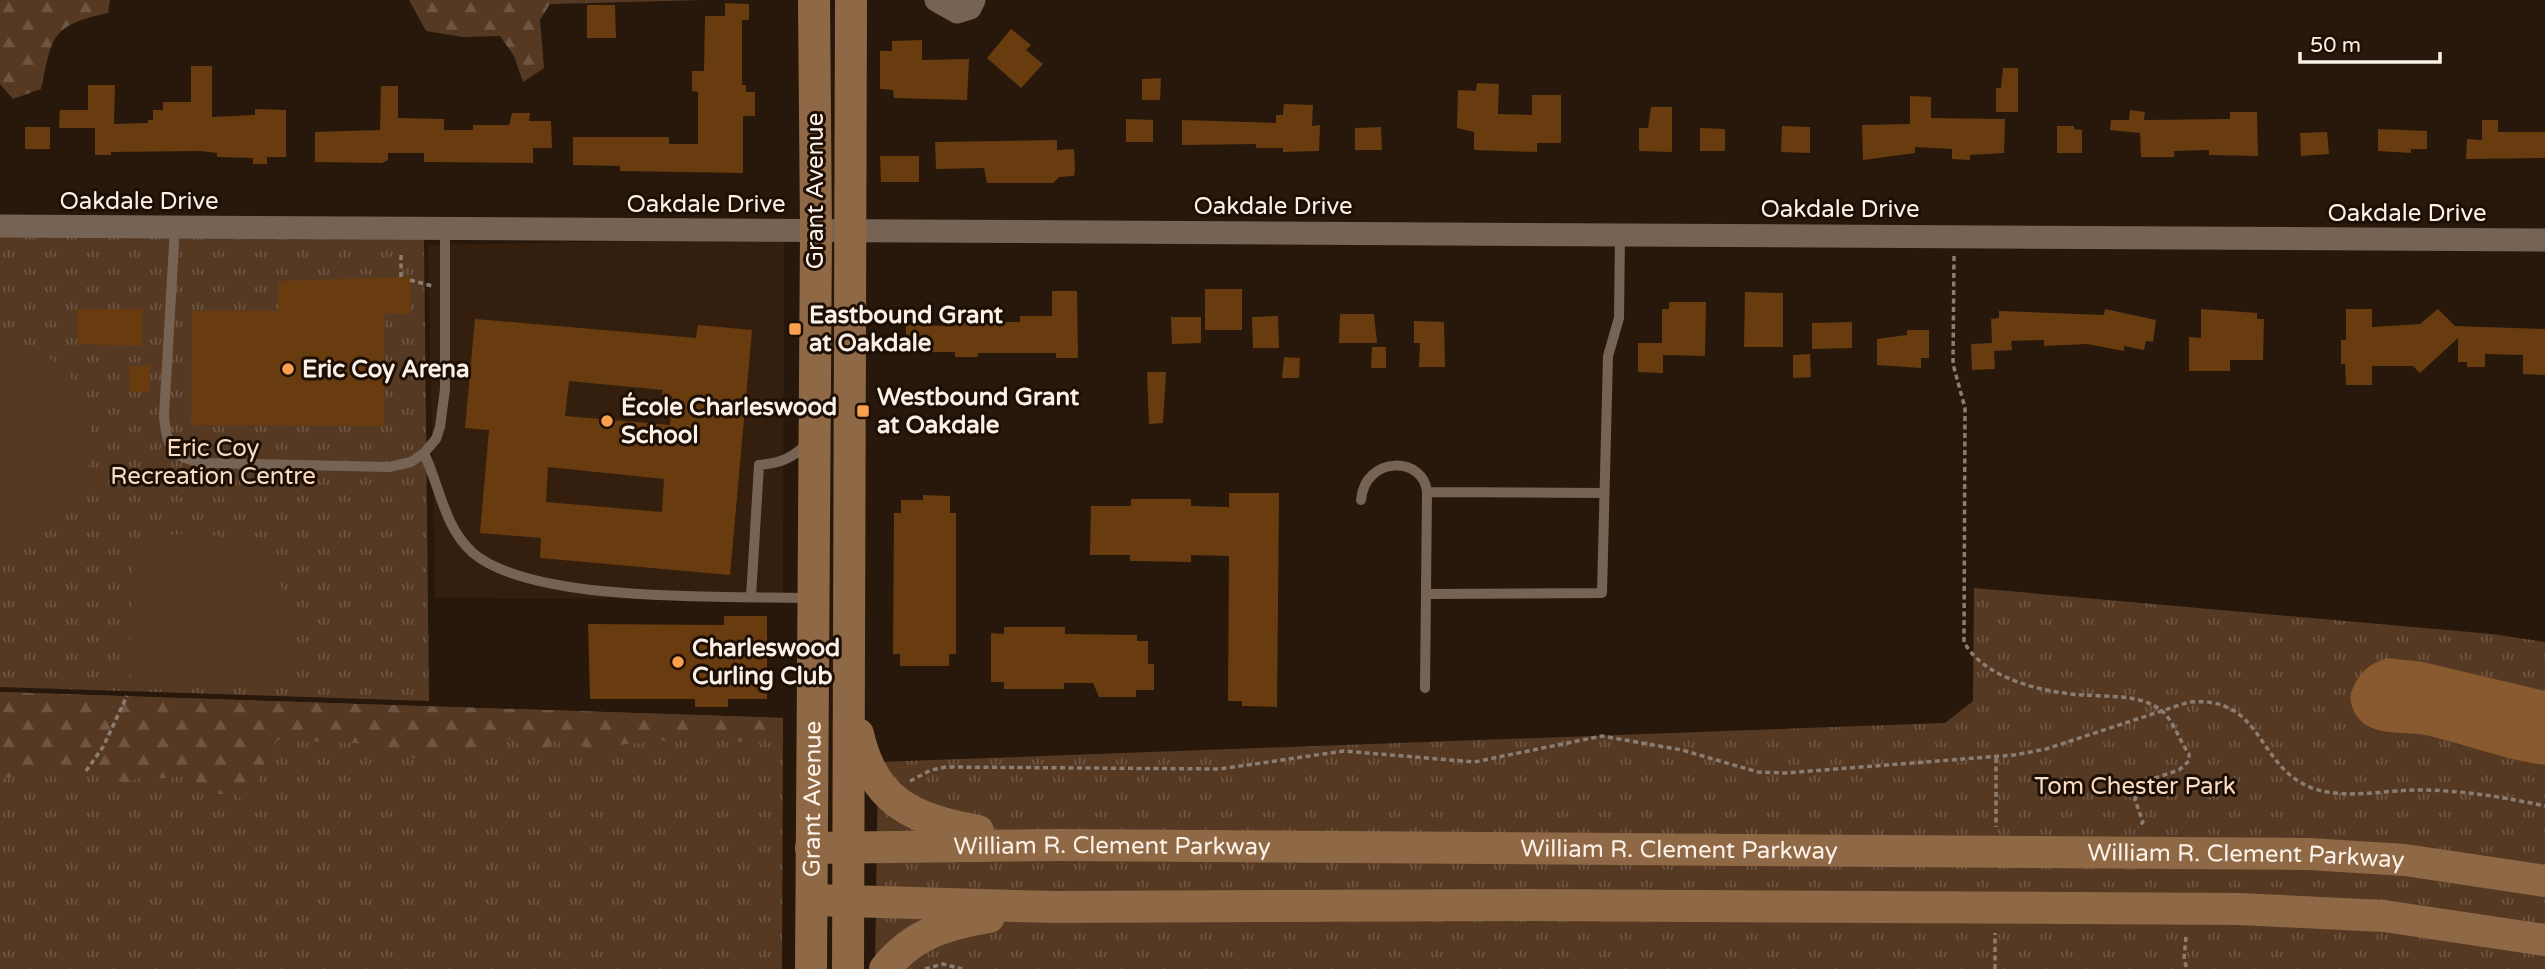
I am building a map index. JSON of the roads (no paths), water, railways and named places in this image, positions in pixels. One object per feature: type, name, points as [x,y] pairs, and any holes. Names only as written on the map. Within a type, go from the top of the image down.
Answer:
[{"type":"main road","name":"Grant Avenue","points":[[811,969],[817,231],[814,0]]},
{"type":"main road","name":"Grant Avenue","points":[[848,969],[851,0]]},
{"type":"main road","points":[[849,695],[870,773],[880,787],[902,806],[937,824],[1056,845]]},
{"type":"main road","name":"William R. Clement Parkway","points":[[811,848],[1056,845],[2296,854],[2405,860],[2545,881]]},
{"type":"main road","points":[[812,900],[1053,907],[1558,905],[2289,910],[2424,920],[2545,940]]},
{"type":"main road","points":[[885,969],[909,943],[931,931],[959,922],[1053,907]]},
{"type":"street","points":[[936,0],[957,12],[970,8],[974,0]]},
{"type":"street","name":"Oakdale Drive","points":[[0,226],[2545,240]]},
{"type":"lane","points":[[175,227],[164,416],[166,439],[173,451],[186,460],[203,463],[389,467],[411,462],[424,453],[436,439],[440,427],[446,389],[445,229]]},
{"type":"lane","points":[[1426,594],[1602,593],[1608,356],[1619,318],[1620,234]]},
{"type":"lane","points":[[751,597],[759,465],[780,463],[793,457],[814,438]]},
{"type":"lane","points":[[424,453],[451,524],[473,552],[489,563],[590,592],[813,598]]},
{"type":"lane","points":[[1361,499],[1366,478],[1375,469],[1403,466],[1417,471],[1426,481],[1425,688]]},
{"type":"lane","points":[[1427,492],[1604,493]]},
{"type":"place","name":"Eastbound Grant at Oakdale","points":[[795,329]]},
{"type":"place","name":"Eric Coy Arena","points":[[288,369]]},
{"type":"place","name":"Westbound Grant at Oakdale","points":[[863,411]]},
{"type":"place","name":"École Charleswood School","points":[[607,421]]},
{"type":"place","name":"Charleswood Curling Club","points":[[678,662]]},
{"type":"park label","name":"Eric Coy Recreation Centre","points":[[213,462]]},
{"type":"park label","name":"Tom Chester Park","points":[[2135,786]]}]
